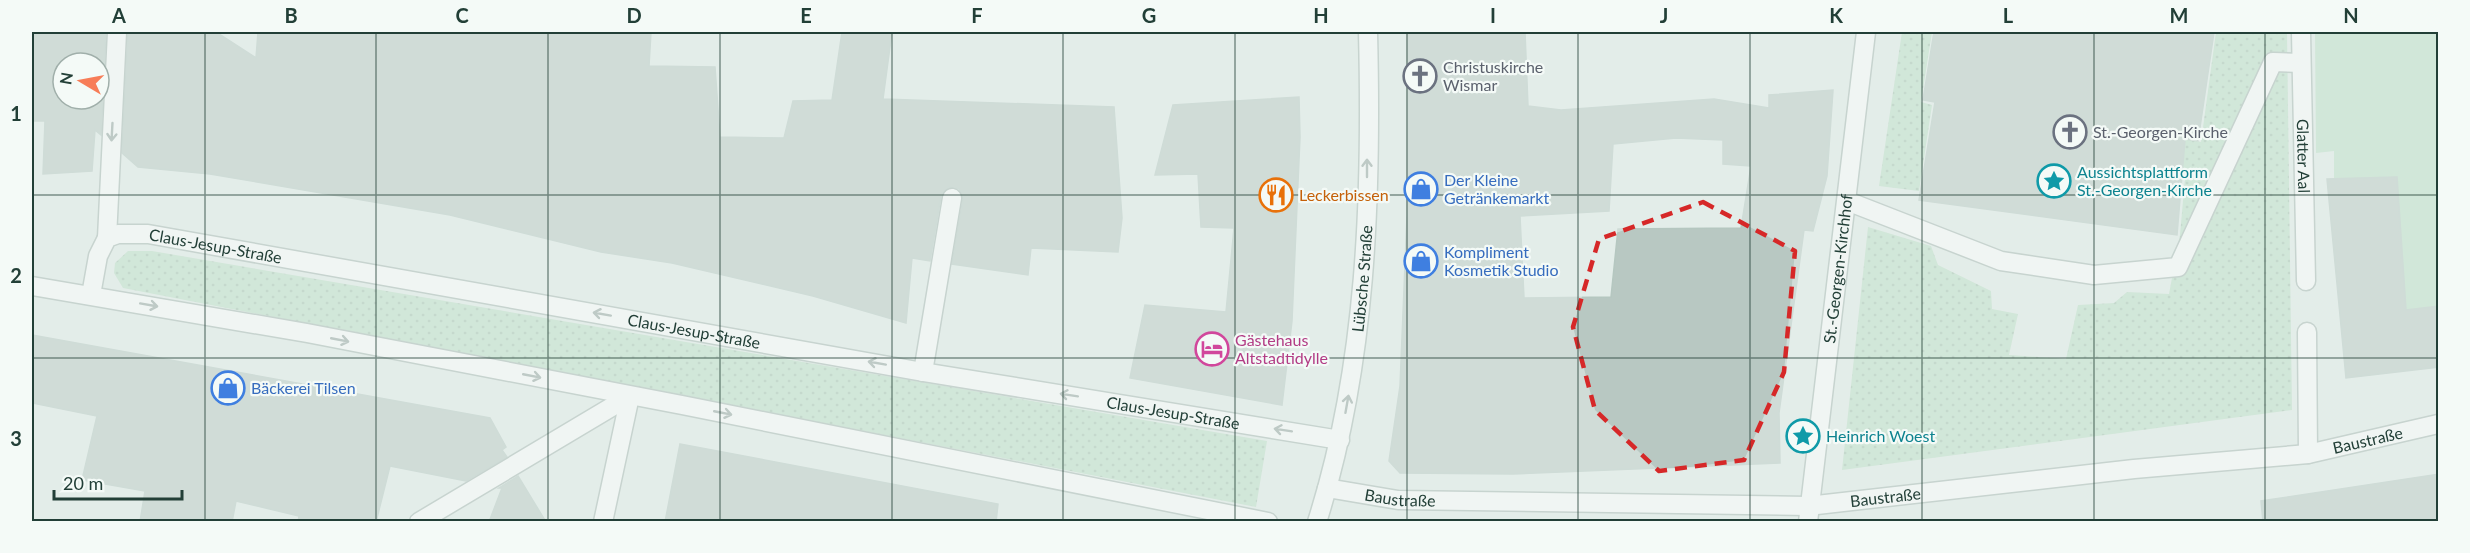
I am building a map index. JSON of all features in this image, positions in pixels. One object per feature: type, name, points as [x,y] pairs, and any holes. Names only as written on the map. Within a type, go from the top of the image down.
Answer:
[{"type":"street","points":[[91,295],[98,256],[107,238],[117,32]]},
{"type":"street","name":"Lübsche Straße","points":[[1317,522],[1340,440],[1363,280],[1367,198],[1368,32]]},
{"type":"street","name":"St.-Georgen-Kirchhof","points":[[1808,514],[1866,32]]},
{"type":"street","name":"Glatter Aal","points":[[2301,32],[2306,281]]},
{"type":"street","points":[[1847,201],[2001,261],[2094,274],[2178,267],[2273,62],[2301,63]]},
{"type":"street","points":[[923,372],[951,198]]},
{"type":"street","name":"Claus-Jesup-Straße","points":[[107,238],[118,234],[148,234],[923,372],[1340,440]]},
{"type":"street","points":[[32,286],[307,333],[1268,522]]},
{"type":"street","points":[[2307,332],[2308,454]]},
{"type":"street","points":[[419,522],[630,396]]},
{"type":"street","points":[[603,522],[630,396]]},
{"type":"street","name":"Baustraße","points":[[1328,488],[1398,500],[1808,514],[2134,469],[2308,454],[2439,424]]},
{"type":"highlighted area","points":[[1703,202],[1795,251],[1784,372],[1744,460],[1659,471],[1595,410],[1573,327],[1599,239]]},
{"type":"green space","points":[[1902,32],[1932,32],[1921,102],[1932,105],[1919,191],[1879,186]]},
{"type":"green space","points":[[2216,32],[2287,32],[2292,410],[1842,470],[1868,227],[1931,246],[1938,265],[1991,291],[1992,309],[2018,314],[2009,355],[2066,359],[2078,305],[2114,303],[2127,292],[2169,294],[2180,235],[2185,178],[2179,177],[2184,138],[2201,142]]},
{"type":"green space","points":[[2315,32],[2438,32],[2438,306],[2406,310],[2397,177],[2334,179],[2334,151],[2316,153]]},
{"type":"green space","points":[[128,251],[152,251],[1267,441],[1256,507],[123,288],[114,273],[115,263]]},
{"type":"building","points":[[32,32],[106,32],[105,51],[51,51],[51,111],[102,111],[101,135],[95,130],[92,171],[43,174],[45,121],[32,121]]},
{"type":"building","points":[[128,32],[216,32],[256,58],[258,32],[651,32],[649,66],[715,67],[720,137],[784,138],[793,101],[832,100],[842,32],[892,32],[883,99],[1114,107],[1122,218],[1118,252],[1031,248],[1028,275],[952,264],[963,199],[959,189],[949,187],[941,196],[930,261],[912,258],[906,323],[813,296],[672,263],[601,252],[450,215],[210,174],[138,167],[122,153]]},
{"type":"building","points":[[1407,32],[1525,32],[1528,106],[1561,110],[1714,99],[1769,108],[1769,95],[1833,90],[1827,176],[1813,231],[1804,230],[1779,413],[1780,463],[1513,474],[1400,473],[1389,461],[1400,386],[1407,216]],"holes":[[[1676,138],[1723,140],[1723,164],[1751,166],[1741,228],[1618,229],[1611,297],[1524,298],[1520,216],[1609,211],[1613,144]]]},
{"type":"building","name":"St.-Georgen-Kirche","points":[[1934,32],[2214,32],[2198,141],[2185,139],[2177,235],[1919,200],[1935,102],[1923,100]]},
{"type":"building","points":[[1299,97],[1300,137],[1292,321],[1282,405],[1130,378],[1145,305],[1226,312],[1234,228],[1201,227],[1198,174],[1155,175],[1173,105]]},
{"type":"building","points":[[2397,177],[2406,310],[2439,306],[2439,367],[2346,378],[2327,179]]},
{"type":"building","points":[[32,335],[490,418],[506,447],[502,450],[507,457],[466,481],[390,466],[376,522],[298,522],[299,516],[236,501],[232,522],[140,522],[145,491],[82,480],[97,416],[32,403]]},
{"type":"building","points":[[680,444],[998,504],[996,522],[665,522]]},
{"type":"building","points":[[2439,474],[2439,522],[2263,522],[2261,501]]},
{"type":"building","points":[[518,476],[546,522],[489,522],[502,488],[499,488]]},
{"type":"place","name":"Christuskirche Wismar","points":[[1420,76]]},
{"type":"place","name":"St.-Georgen-Kirche","points":[[2070,132]]},
{"type":"place","name":"Aussichtsplattform St.-Georgen-Kirche","points":[[2054,181]]},
{"type":"place","name":"Der Kleine Getränkemarkt","points":[[1421,189]]},
{"type":"place","name":"Leckerbissen","points":[[1276,195]]},
{"type":"place","name":"Kompliment Kosmetik Studio","points":[[1421,261]]},
{"type":"place","name":"Gästehaus Altstadtidylle","points":[[1212,349]]},
{"type":"place","name":"Bäckerei Tilsen","points":[[228,388]]},
{"type":"place","name":"Heinrich Woest","points":[[1803,436]]}]
